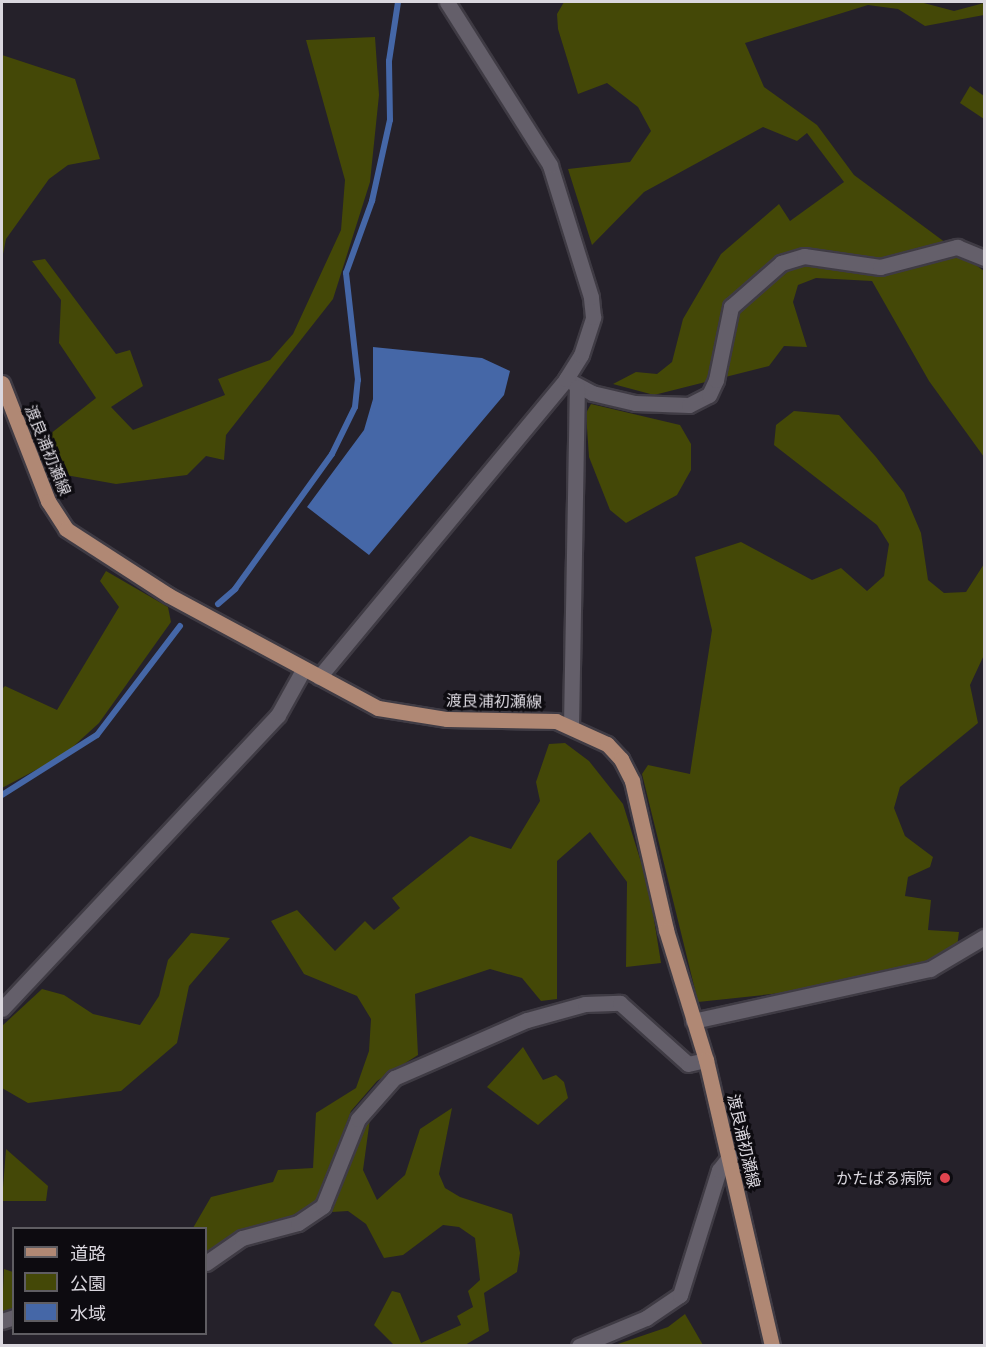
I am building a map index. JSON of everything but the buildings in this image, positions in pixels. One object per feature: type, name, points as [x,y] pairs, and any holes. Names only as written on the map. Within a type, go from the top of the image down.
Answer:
[{"type":"main road","name":"渡良浦初瀬線","points":[[2,383],[39,483],[66,529],[168,595],[319,677],[351,697],[408,715],[571,726],[607,744],[632,781],[730,1156],[772,1346]]},
{"type":"street","points":[[447,2],[550,165],[563,201],[592,317],[572,383],[571,726]]},
{"type":"street","points":[[572,383],[635,403],[699,401],[716,380],[730,307],[781,263],[804,256],[880,267],[957,247],[984,258]]},
{"type":"street","points":[[319,677],[572,383]]},
{"type":"street","points":[[2,1010],[278,714],[303,670]]},
{"type":"street","points":[[693,1021],[930,969],[984,937]]},
{"type":"street","points":[[207,1262],[242,1238],[298,1223],[323,1206],[358,1119],[394,1078],[527,1020],[585,1004],[620,1003],[688,1064],[706,1060]]},
{"type":"street","points":[[579,1346],[646,1318],[680,1295],[720,1170],[730,1156]]},
{"type":"green space","points":[[564,2],[920,2],[954,11],[984,3],[984,15],[925,26],[898,9],[868,5],[745,43],[764,87],[817,125],[854,175],[984,271],[984,457],[929,381],[872,281],[816,278],[798,285],[793,302],[807,347],[784,346],[769,366],[654,395],[613,384],[636,372],[657,374],[672,362],[683,319],[721,254],[779,204],[790,221],[844,182],[807,133],[797,141],[763,127],[644,192],[592,245],[568,169],[630,162],[651,131],[638,107],[607,83],[578,94],[558,29],[557,14]]},
{"type":"green space","points":[[375,37],[379,95],[370,182],[333,299],[226,435],[224,460],[206,456],[187,475],[116,484],[60,474],[45,438],[96,398],[59,343],[61,300],[32,261],[45,259],[116,354],[130,350],[143,386],[111,407],[133,430],[225,395],[218,379],[270,360],[293,334],[341,230],[345,180],[306,40]]},
{"type":"green space","points":[[2,55],[75,79],[100,159],[68,165],[49,179],[6,239],[2,259]]},
{"type":"green space","points":[[970,86],[984,96],[984,119],[960,103]]},
{"type":"green space","points":[[591,404],[680,425],[691,444],[691,470],[677,495],[626,523],[610,510],[589,457],[586,413]]},
{"type":"green space","points":[[794,411],[839,415],[876,457],[904,493],[921,533],[928,580],[944,593],[966,592],[984,564],[984,655],[970,685],[978,723],[900,787],[894,808],[905,836],[933,857],[930,867],[908,877],[905,896],[931,900],[928,930],[959,932],[957,947],[940,959],[800,991],[698,1002],[642,774],[648,765],[690,774],[712,630],[695,557],[741,542],[812,580],[841,568],[867,591],[884,576],[889,544],[877,525],[774,445],[776,425]]},
{"type":"green space","points":[[106,571],[168,607],[171,622],[99,723],[64,755],[2,788],[2,689],[5,686],[57,710],[119,607],[100,581]]},
{"type":"green space","points":[[565,743],[589,761],[623,804],[649,888],[661,963],[626,967],[627,882],[590,832],[557,861],[557,999],[541,1001],[522,978],[490,969],[415,994],[418,1055],[377,1081],[351,1111],[318,1201],[301,1216],[227,1237],[207,1254],[207,1227],[194,1227],[211,1197],[273,1182],[278,1170],[313,1168],[316,1113],[356,1088],[369,1051],[371,1019],[357,996],[304,974],[271,921],[297,910],[335,951],[365,921],[374,930],[400,908],[392,898],[470,836],[511,849],[540,801],[536,782],[549,744]]},
{"type":"green space","points":[[191,933],[230,938],[189,986],[177,1043],[121,1091],[28,1103],[2,1088],[2,1026],[42,989],[64,995],[93,1014],[140,1025],[159,996],[168,960]]},
{"type":"green space","points":[[523,1047],[543,1080],[556,1075],[564,1082],[568,1098],[538,1125],[487,1087]]},
{"type":"green space","points":[[452,1108],[439,1174],[445,1188],[460,1197],[512,1214],[520,1253],[517,1272],[484,1293],[489,1331],[465,1345],[394,1345],[374,1325],[392,1291],[400,1293],[421,1343],[461,1325],[457,1316],[473,1307],[468,1291],[480,1280],[475,1238],[459,1227],[443,1225],[403,1255],[384,1258],[366,1224],[348,1211],[332,1212],[352,1148],[370,1119],[363,1170],[377,1200],[405,1175],[420,1129]]},
{"type":"green space","points":[[6,1149],[48,1186],[46,1201],[2,1201]]},
{"type":"green space","points":[[4,1269],[12,1272],[12,1309],[2,1313]]},
{"type":"green space","points":[[685,1314],[703,1345],[615,1345],[668,1327]]},
{"type":"water","points":[[373,347],[482,358],[510,371],[504,395],[369,555],[307,507],[364,430],[373,399]]},
{"type":"waterway","points":[[218,604],[235,589],[332,454],[355,407],[358,380],[346,273],[372,201],[390,120],[389,61],[398,2]]},
{"type":"waterway","points":[[2,795],[97,735],[180,626]]},
{"type":"place","name":"かたばる病院","points":[[945,1178]]}]
